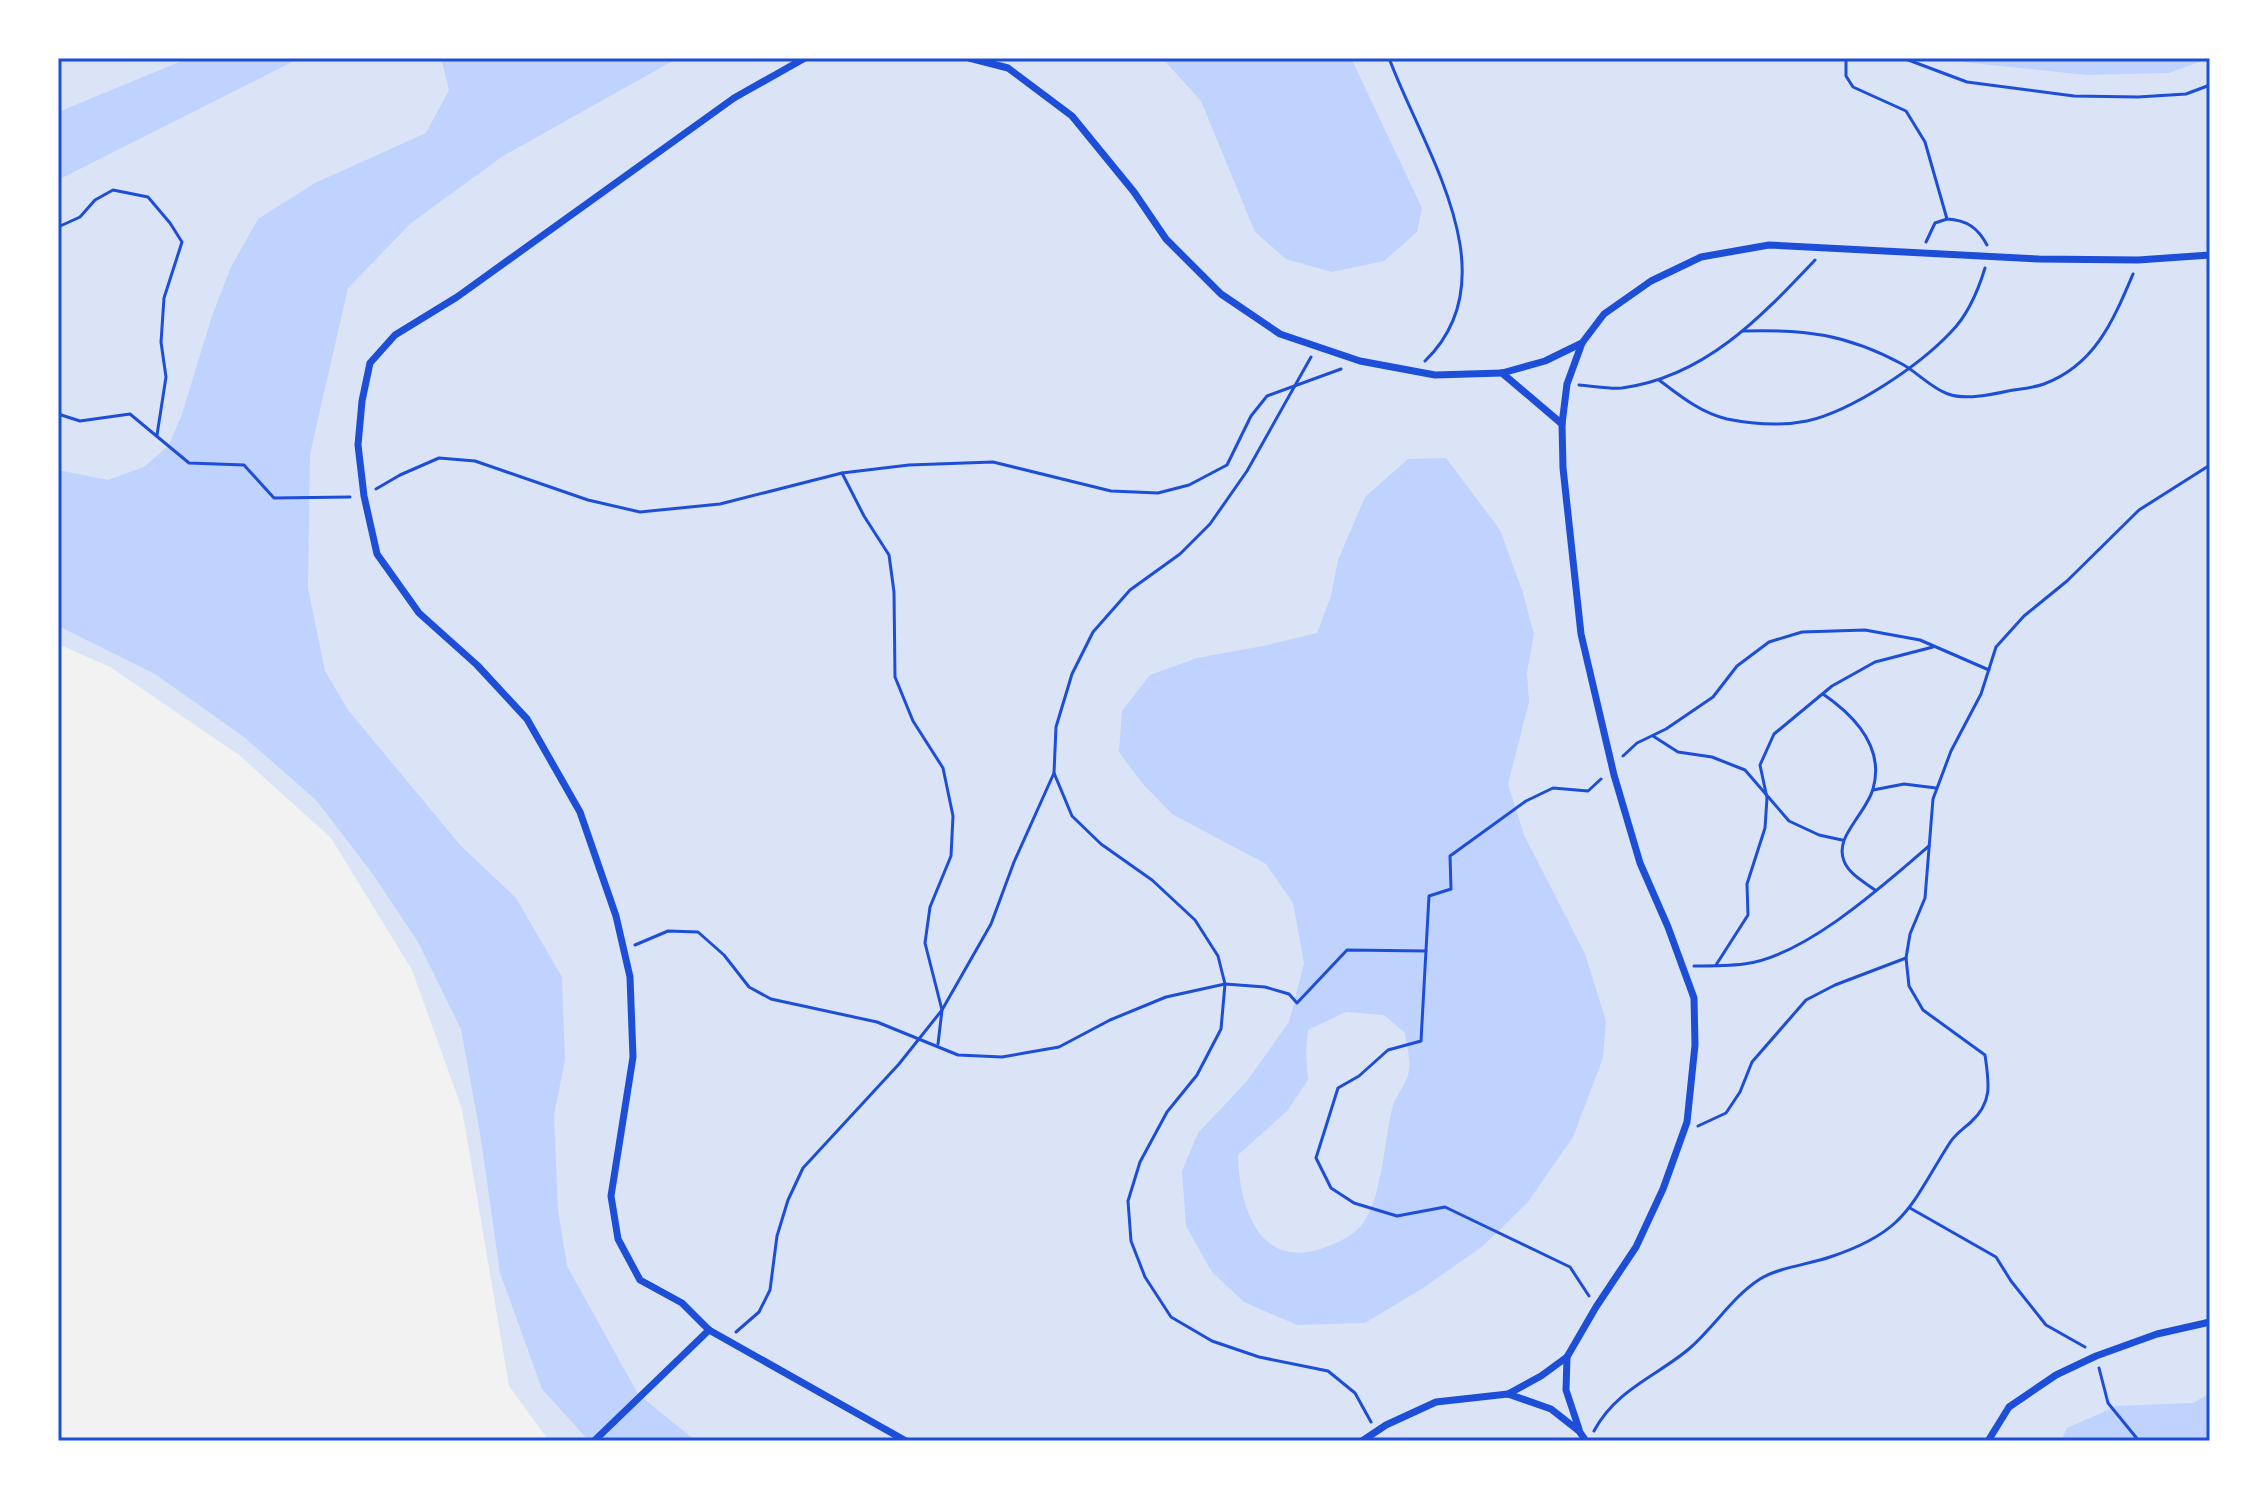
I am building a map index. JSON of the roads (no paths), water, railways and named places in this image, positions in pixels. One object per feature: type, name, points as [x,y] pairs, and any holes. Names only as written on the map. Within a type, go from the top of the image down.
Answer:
[{"type":"street","points":[[805,58],[734,98],[457,297],[395,335],[370,363],[362,401],[358,445],[364,496],[377,554],[419,613],[477,665],[527,719],[580,812],[616,916],[630,977],[633,1057],[611,1196],[618,1239],[640,1280],[682,1303],[709,1330],[906,1441]]},
{"type":"street","points":[[969,58],[1008,68],[1072,116],[1134,192],[1166,239],[1221,294],[1280,334],[1360,361],[1435,375],[1502,373],[1545,361],[1582,343]]},
{"type":"street","points":[[1362,1441],[1436,1402],[1508,1394],[1567,1357],[1636,1247],[1663,1189],[1687,1122],[1695,1029],[1694,998],[1640,863],[1612,767],[1581,634],[1563,468],[1562,424],[1567,384],[1582,343],[1604,314],[1651,281],[1701,257],[1769,245],[2138,260],[2210,255]]},
{"type":"street","points":[[1502,373],[1562,424]]},
{"type":"street","points":[[1988,1441],[2009,1407],[2056,1375],[2096,1356],[2157,1334],[2210,1322]]},
{"type":"street","points":[[594,1441],[709,1330]]},
{"type":"street","points":[[1567,1357],[1566,1390],[1579,1431]]},
{"type":"street","points":[[1508,1394],[1551,1409],[1587,1441]]},
{"type":"water","points":[[189,58],[300,58],[58,180],[58,112]]},
{"type":"water","points":[[441,58],[678,58],[503,156],[411,223],[348,288],[310,454],[308,588],[325,671],[348,710],[461,846],[516,898],[562,977],[565,1060],[554,1115],[558,1210],[567,1266],[638,1394],[696,1441],[589,1441],[542,1389],[500,1273],[461,1029],[418,942],[372,873],[316,800],[244,737],[155,674],[58,626],[58,470],[108,480],[144,467],[169,445],[231,267],[258,219],[315,183],[426,133],[449,90]]},
{"type":"water","points":[[1162,58],[1351,58],[1422,208],[1417,232],[1384,261],[1332,272],[1286,259],[1255,232],[1201,101]]},
{"type":"water","points":[[1957,58],[2210,58],[2169,73],[2086,75],[1963,62]]},
{"type":"water","points":[[1446,458],[1500,530],[1522,590],[1534,634],[1527,672],[1529,702],[1508,784],[1524,835],[1585,954],[1606,1021],[1603,1058],[1573,1137],[1528,1202],[1483,1246],[1365,1323],[1297,1325],[1244,1302],[1212,1272],[1186,1226],[1182,1171],[1198,1133],[1247,1081],[1289,1022],[1304,963],[1293,903],[1266,864],[1172,814],[1142,783],[1119,752],[1122,711],[1150,675],[1197,658],[1317,633],[1331,596],[1338,560],[1365,497],[1408,459]],"holes":[[[1346,1012],[1384,1015],[1405,1033],[1409,1066],[1392,1109],[1373,1203],[1360,1227],[1343,1240],[1301,1253],[1283,1250],[1268,1242],[1248,1213],[1239,1175],[1238,1155],[1287,1111],[1308,1080],[1308,1030]]]},
{"type":"water","points":[[2210,1393],[2210,1441],[2061,1441],[2067,1428],[2117,1406],[2193,1403]]}]
